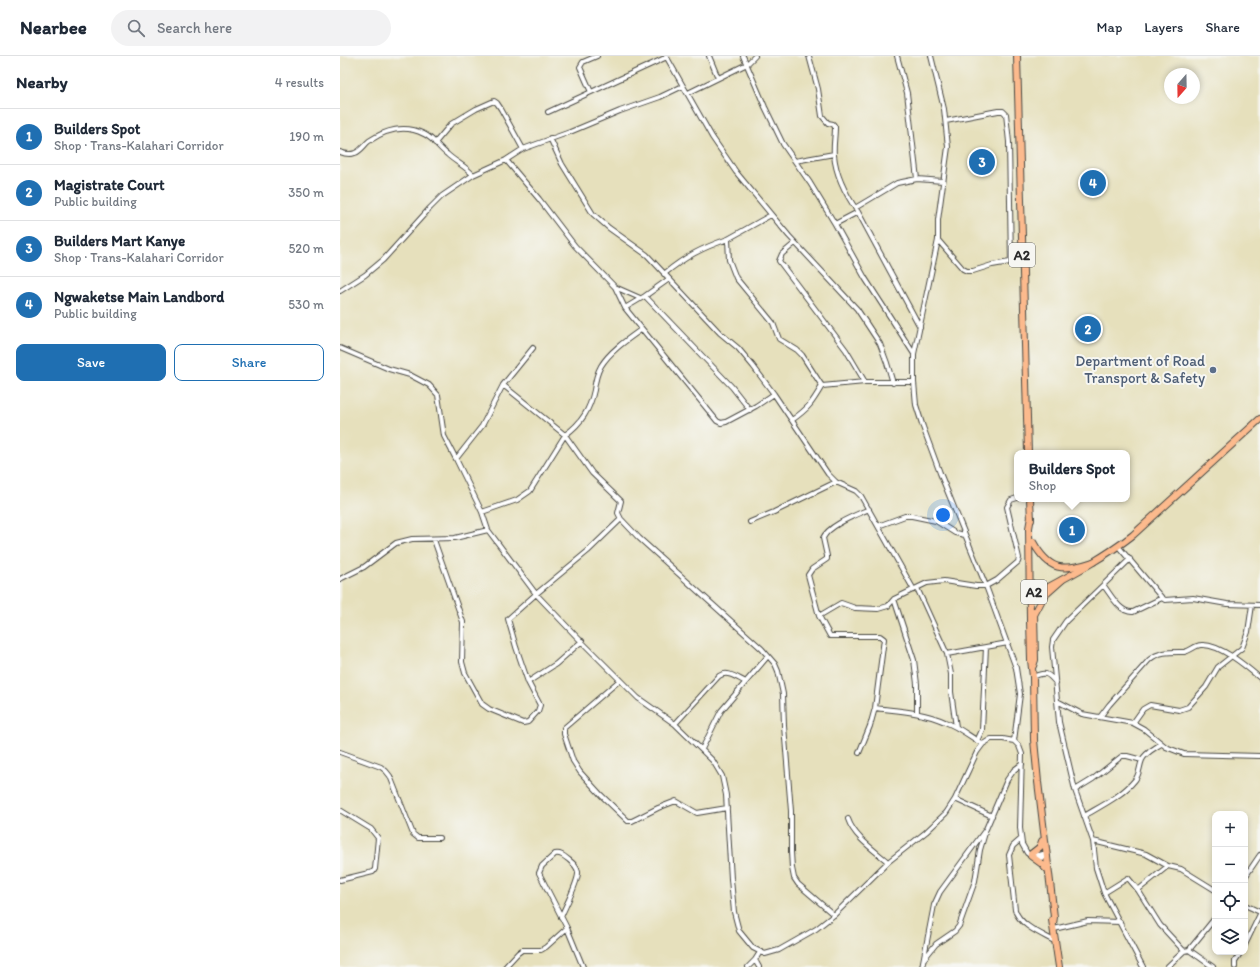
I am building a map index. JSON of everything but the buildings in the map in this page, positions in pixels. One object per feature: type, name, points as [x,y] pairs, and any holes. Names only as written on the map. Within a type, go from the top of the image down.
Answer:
[{"type":"main road","name":"A2","points":[[1017,56],[1028,450]]},
{"type":"main road","points":[[1032,596],[1093,562],[1118,546],[1260,420]]},
{"type":"main road","name":"A2","points":[[1030,502],[1033,528],[1031,660],[1033,668],[1034,740],[1045,868],[1059,967]]},
{"type":"main road","name":"A2","points":[[1031,517],[1029,528],[1034,615],[1035,660],[1033,668]]},
{"type":"main road","points":[[1033,542],[1041,555],[1055,566],[1067,569],[1093,562]]},
{"type":"main road","points":[[1034,615],[1044,596],[1062,580]]},
{"type":"main road","name":"A2","points":[[1038,782],[1038,808],[1054,917],[1053,926]]},
{"type":"main road","points":[[1042,841],[1040,846],[1030,854],[1045,868]]},
{"type":"street","points":[[591,92],[580,67],[583,62],[597,56]]},
{"type":"street","points":[[709,56],[718,78]]},
{"type":"street","points":[[743,56],[780,137],[788,151],[810,183],[865,278],[914,354]]},
{"type":"street","points":[[688,92],[747,64],[755,56]]},
{"type":"street","points":[[809,56],[818,90],[822,116],[828,123],[833,124],[835,127],[834,154],[839,178],[920,327]]},
{"type":"street","points":[[897,56],[907,93],[917,179]]},
{"type":"street","points":[[931,56],[944,109],[948,147],[938,220],[938,240],[914,354],[916,405],[923,427],[1008,643],[1016,668],[1020,694],[1014,741]]},
{"type":"street","points":[[548,112],[666,57],[688,92],[712,137],[750,190],[795,243],[857,309],[880,344],[893,383]]},
{"type":"street","points":[[340,291],[365,275],[383,260],[438,200],[473,175],[506,160],[523,149],[660,97],[683,86]]},
{"type":"street","points":[[435,143],[451,124],[476,109],[494,101],[501,109],[523,149]]},
{"type":"street","points":[[946,121],[998,111],[1006,114],[1009,142],[1011,262]]},
{"type":"street","points":[[340,152],[349,154],[356,153],[369,142],[394,129],[406,129],[417,131],[428,136],[447,155],[469,170],[473,175]]},
{"type":"street","points":[[550,138],[562,164],[593,214],[609,228],[647,255],[720,333],[738,348],[754,366],[774,394],[818,461],[836,482],[856,491],[861,496],[915,589],[947,654],[951,674],[951,692],[956,727]]},
{"type":"street","points":[[795,162],[834,154]]},
{"type":"street","points":[[506,160],[539,198],[575,246],[615,286],[640,298]]},
{"type":"street","points":[[835,224],[897,183],[917,179],[943,181]]},
{"type":"street","points":[[664,274],[688,255],[702,248],[728,239],[771,215]]},
{"type":"street","points":[[728,239],[729,260],[736,278],[773,323],[779,339],[797,350],[822,386]]},
{"type":"street","points":[[938,240],[963,269],[967,271],[1022,260]]},
{"type":"street","points":[[795,243],[782,254],[779,261],[846,350],[865,382]]},
{"type":"street","points":[[625,308],[669,279]]},
{"type":"street","points":[[615,286],[625,308],[719,422],[726,422],[750,410],[774,394]]},
{"type":"street","points":[[645,296],[727,381],[750,410]]},
{"type":"street","points":[[482,512],[517,500],[530,491],[565,435],[577,426],[585,415],[589,407],[601,366],[618,348],[642,329]]},
{"type":"street","points":[[340,348],[389,369],[410,375],[429,385],[438,395],[444,436],[482,512],[488,530],[536,594],[638,698],[675,724],[713,761],[722,776],[725,786],[734,912],[739,931],[753,948],[765,954],[779,950],[816,929],[834,915],[888,862],[926,832],[946,812],[956,799],[977,752],[983,744],[991,739],[1014,741],[1019,746],[1022,754],[1021,839],[1030,854],[1045,856]]},
{"type":"street","points":[[456,459],[482,426],[503,385],[533,348]]},
{"type":"street","points":[[822,386],[865,382],[914,382]]},
{"type":"street","points":[[503,385],[565,435],[592,473],[621,501],[618,513],[621,519],[638,538],[735,624],[768,656],[778,671],[783,694],[791,811],[790,852],[794,878],[798,884],[834,915]]},
{"type":"street","points":[[792,420],[812,404],[822,386]]},
{"type":"street","points":[[750,522],[836,482]]},
{"type":"street","points":[[819,616],[841,603],[855,608],[878,609],[888,606],[894,599],[927,583],[944,581],[986,586],[997,580],[1018,562],[1019,558],[1007,507],[1011,500],[1014,499]]},
{"type":"street","points":[[859,753],[870,726],[875,708],[884,639],[880,636],[830,636],[819,616],[808,575],[812,569],[827,559],[828,556],[823,538],[828,531],[849,518],[869,509]]},
{"type":"street","points":[[878,526],[905,516],[912,516],[936,521],[955,534],[965,535]]},
{"type":"street","points":[[434,540],[463,622],[462,662],[465,673],[482,704],[490,710],[523,723],[528,722],[538,710],[540,705],[528,682],[508,620],[621,519]]},
{"type":"street","points":[[340,579],[364,567],[396,543],[412,539],[434,540],[464,537],[488,530]]},
{"type":"street","points":[[1118,546],[1162,598],[1171,600],[1193,598],[1227,604],[1260,605]]},
{"type":"street","points":[[1130,560],[1104,586],[1081,605],[1066,621],[1053,640],[1059,722],[1075,790],[1093,841],[1096,868],[1104,892],[1143,967]]},
{"type":"street","points":[[1104,586],[1121,608],[1129,612],[1133,612],[1162,598]]},
{"type":"street","points":[[894,599],[914,660],[917,684],[917,712]]},
{"type":"street","points":[[1133,723],[1143,709],[1150,705],[1179,710],[1188,707],[1206,687],[1215,670],[1242,648],[1246,639],[1252,605]]},
{"type":"street","points":[[528,682],[556,664],[582,641]]},
{"type":"street","points":[[947,654],[1008,643]]},
{"type":"street","points":[[1100,717],[1149,660],[1158,654],[1188,651],[1202,644],[1219,649],[1260,678]]},
{"type":"street","points":[[978,741],[982,730],[986,647]]},
{"type":"street","points":[[702,749],[721,711],[768,656]]},
{"type":"street","points":[[675,724],[723,673],[728,673],[746,682]]},
{"type":"street","points":[[1033,677],[1045,673],[1048,674],[1056,683]]},
{"type":"street","points":[[620,680],[564,728],[564,734],[573,761],[580,772],[628,821],[632,821],[676,801],[697,813],[727,808]]},
{"type":"street","points":[[1058,701],[1082,714],[1133,723],[1144,729],[1161,744],[1184,754],[1260,756]]},
{"type":"street","points":[[875,708],[917,712],[956,727],[983,744]]},
{"type":"street","points":[[1084,816],[1115,798],[1134,782],[1138,776],[1142,760],[1161,744]]},
{"type":"street","points":[[340,752],[381,767],[386,771],[390,776],[413,834],[418,838],[439,838]]},
{"type":"street","points":[[1075,790],[1122,756],[1142,760]]},
{"type":"street","points":[[924,959],[936,944],[955,931],[959,926],[975,881],[980,850],[986,829],[1007,780],[1014,770],[1022,764]]},
{"type":"street","points":[[956,799],[992,816]]},
{"type":"street","points":[[340,810],[371,829],[378,838],[375,869],[373,872],[340,880]]},
{"type":"street","points":[[848,819],[852,828],[862,839],[888,862]]},
{"type":"street","points":[[922,967],[934,905],[940,892],[986,829]]},
{"type":"street","points":[[1021,839],[1013,846],[1009,854],[1015,910],[1017,916],[1022,922],[1056,942]]},
{"type":"street","points":[[1093,841],[1146,854],[1168,866],[1181,869],[1212,888]]},
{"type":"street","points":[[561,916],[577,880],[578,873],[571,862],[559,853],[555,854],[542,866],[539,873],[561,916],[583,967]]},
{"type":"street","points":[[1248,873],[1260,855]]},
{"type":"street","points":[[1138,890],[1168,866]]},
{"type":"street","points":[[1104,892],[1128,878],[1138,890],[1160,925],[1184,951]]},
{"type":"street","points":[[1248,907],[1260,913],[1248,939]]},
{"type":"street","points":[[1167,967],[1184,951],[1189,950],[1214,919]]},
{"type":"street","points":[[1053,926],[1088,921],[1120,922]]},
{"type":"street","points":[[505,967],[522,950],[541,950],[546,947],[566,928]]},
{"type":"street","points":[[1189,950],[1213,967]]},
{"type":"street","points":[[748,967],[760,952]]},
{"type":"street","points":[[1234,967],[1235,961],[1239,955]]},
{"type":"street","points":[[755,960],[759,967]]},
{"type":"place","name":"Builders Mart Kanye","points":[[982,162]]},
{"type":"place","name":"Ngwaketse Main Landbord","points":[[1093,183]]},
{"type":"place","name":"Magistrate Court","points":[[1088,329]]},
{"type":"place","name":"Department of Road Transport & Safety","points":[[1213,370]]},
{"type":"place","name":"Builders Spot","points":[[1072,530]]}]
